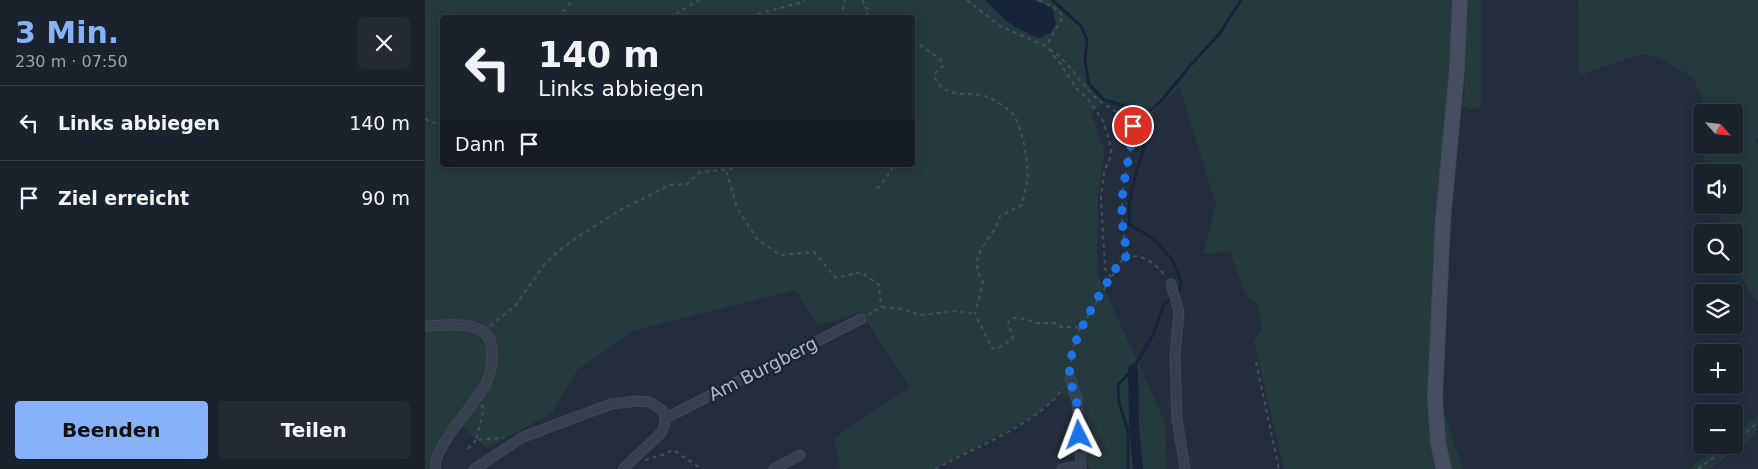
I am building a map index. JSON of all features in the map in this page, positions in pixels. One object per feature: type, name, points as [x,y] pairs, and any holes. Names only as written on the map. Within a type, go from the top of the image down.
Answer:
[{"type":"street","points":[[1444,469],[1439,443],[1435,398],[1443,220],[1457,70],[1460,0]]},
{"type":"street","points":[[1171,284],[1179,312],[1175,356],[1177,418],[1185,469]]},
{"type":"street","name":"Am Burgberg","points":[[666,418],[861,319]]},
{"type":"street","points":[[425,326],[460,325],[478,328],[486,333],[493,347],[492,364],[487,382],[476,401],[462,417],[438,453],[435,464],[436,469]]},
{"type":"street","points":[[1069,378],[1077,400],[1081,469]]},
{"type":"street","points":[[474,469],[523,437],[611,404],[638,400],[649,402],[661,409],[666,418],[662,432],[623,469]]},
{"type":"street","points":[[774,469],[800,455]]},
{"type":"street","points":[[1062,469],[1072,467],[1077,469]]},
{"type":"path","points":[[560,15],[573,0]]},
{"type":"path","points":[[674,15],[699,0]]},
{"type":"path","points":[[753,15],[805,0]]},
{"type":"path","points":[[842,15],[845,0]]},
{"type":"path","points":[[863,0],[863,7],[869,9],[867,15]]},
{"type":"path","points":[[967,0],[1000,26],[1046,46],[1060,56],[1094,96],[1128,120],[1133,126],[1122,212],[1123,235],[1128,256]]},
{"type":"path","points":[[1039,0],[1051,5],[1063,16],[1046,46]]},
{"type":"path","points":[[915,41],[941,60],[943,66],[937,70],[934,76],[937,84],[948,92],[988,97],[1011,112],[1021,130],[1028,180],[1021,205],[1000,216],[997,227],[976,258],[978,274],[983,282],[975,314],[992,348],[997,349],[1013,338],[1008,322],[1014,318],[1037,323],[1054,323],[1062,328],[1076,327],[1080,329]]},
{"type":"path","points":[[1046,46],[1060,62],[1076,88],[1102,119],[1109,139],[1111,150],[1104,172],[1101,197],[1105,269],[1111,277]]},
{"type":"path","points":[[425,118],[440,125]]},
{"type":"path","points":[[724,167],[737,208],[757,239],[780,254],[814,252],[836,278],[861,272],[879,285],[881,308]]},
{"type":"path","points":[[478,328],[485,329],[515,306],[544,265],[571,241],[622,209],[670,185],[687,184],[700,172],[726,170],[736,167]]},
{"type":"path","points":[[877,189],[892,170],[891,167]]},
{"type":"path","points":[[935,469],[1037,414],[1060,393],[1069,378],[1073,349],[1080,329],[1123,258],[1128,256],[1146,259],[1154,263],[1171,284]]},
{"type":"path","points":[[861,319],[881,308],[902,310],[921,315],[956,311],[975,314]]},
{"type":"path","points":[[1256,362],[1279,469]]},
{"type":"path","points":[[468,449],[476,440],[484,408],[476,401]]},
{"type":"path","points":[[1743,435],[1758,422]]},
{"type":"path","points":[[476,440],[504,438]]},
{"type":"path","points":[[630,462],[651,460],[673,450],[702,469]]},
{"type":"path","points":[[1698,469],[1719,454]]},
{"type":"green space","points":[[425,0],[985,0],[1008,23],[1052,8],[1034,0],[1454,0],[1429,428],[1437,469],[1284,469],[1254,342],[1262,330],[1257,304],[1245,293],[1230,252],[1203,254],[1216,204],[1179,86],[1147,118],[1105,101],[1091,113],[1105,152],[1098,197],[1097,273],[1165,422],[1167,469],[1091,469],[1087,464],[1074,401],[1060,393],[1037,414],[935,469],[840,469],[834,438],[910,387],[861,312],[818,326],[795,290],[635,330],[577,370],[552,413],[487,448],[462,427],[491,386],[498,343],[481,322],[425,320]]},
{"type":"green space","points":[[1468,0],[1481,0],[1481,108],[1471,109],[1461,105],[1464,96]]},
{"type":"green space","points":[[1578,0],[1758,0],[1758,303],[1749,291],[1741,274],[1743,274],[1743,224],[1721,224],[1719,214],[1743,214],[1743,164],[1706,164],[1703,154],[1743,154],[1743,104],[1704,104],[1693,77],[1657,57],[1643,54],[1579,75]]},
{"type":"green space","points":[[425,326],[478,328],[493,347],[487,382],[438,453],[436,469],[425,469]]},
{"type":"green space","points":[[1441,406],[1463,469],[1450,469],[1443,438]]},
{"type":"green space","points":[[1758,415],[1758,430],[1743,444],[1743,428]]},
{"type":"green space","points":[[1709,454],[1730,454],[1709,469],[1689,469]]},
{"type":"water","points":[[985,0],[1034,0],[1052,8],[1056,24],[1050,33],[1039,38],[1009,23]]},
{"type":"waterway","points":[[1052,0],[1081,26],[1087,40],[1085,61],[1089,84],[1103,99],[1128,107],[1145,123],[1145,144],[1131,195],[1130,225],[1154,239],[1173,261],[1181,282],[1178,293],[1164,304],[1153,335],[1133,369],[1118,385],[1119,403],[1128,431],[1128,469]]},
{"type":"waterway","points":[[1141,119],[1162,100],[1220,33],[1241,0]]},
{"type":"waterway","points":[[1133,369],[1134,426],[1138,469]]},
{"type":"route","points":[[1079,435],[1077,400],[1069,378],[1073,349],[1080,329],[1119,263],[1128,256],[1123,235],[1122,212],[1133,126]]}]
